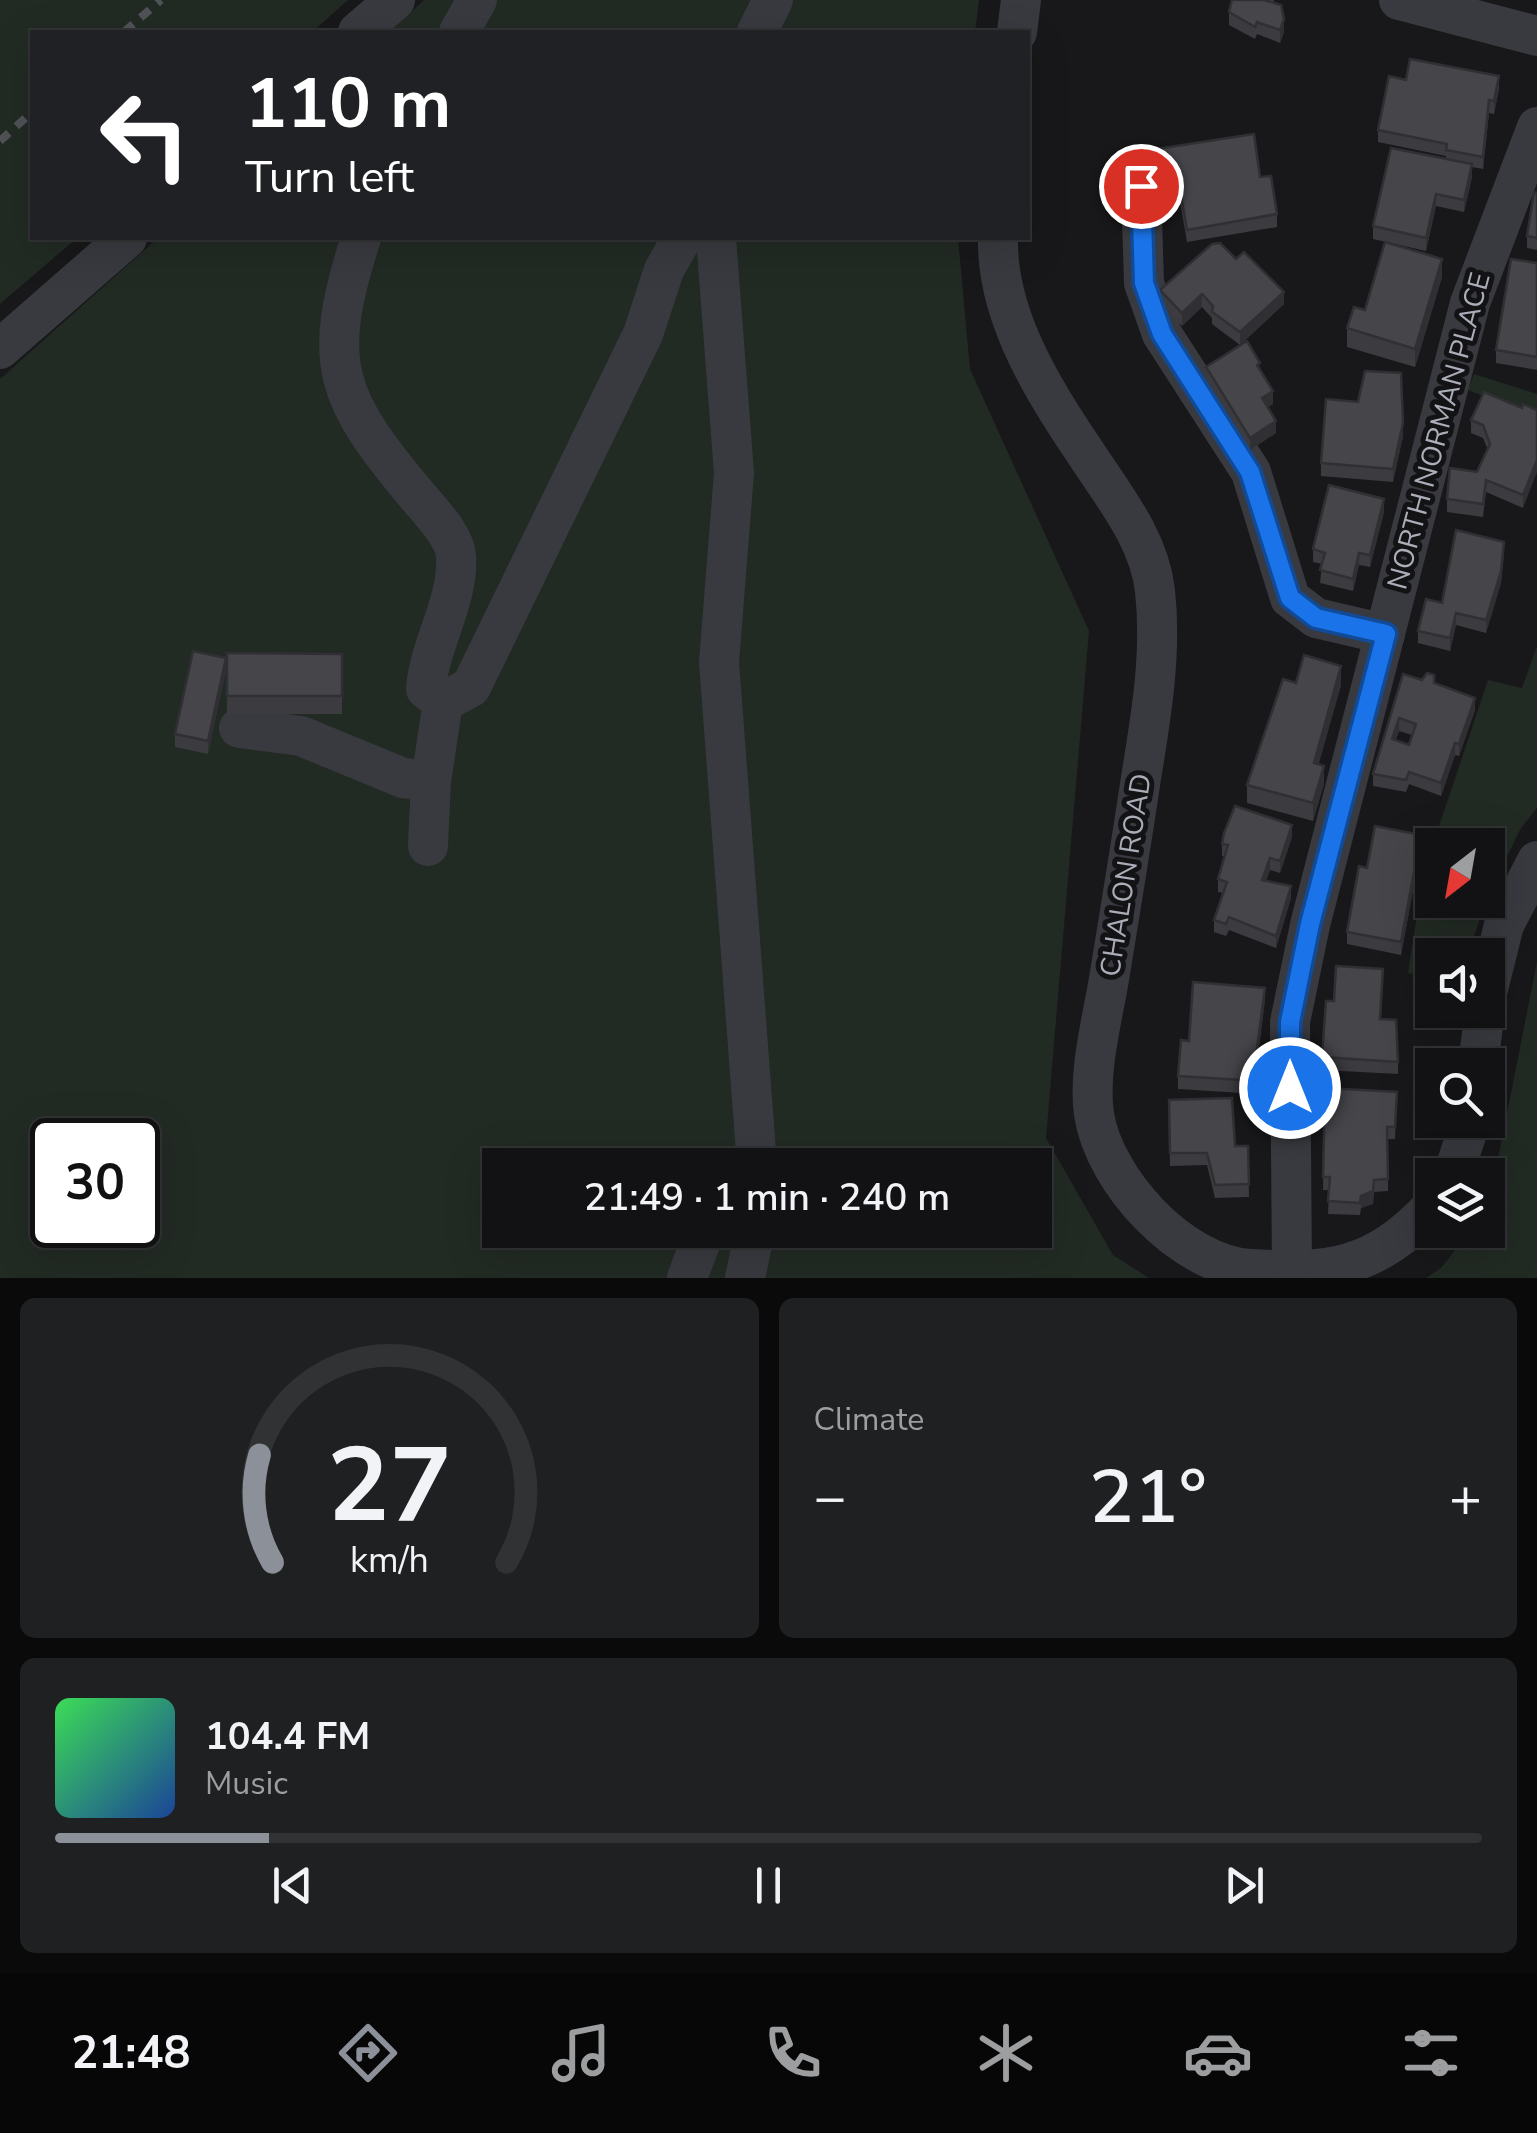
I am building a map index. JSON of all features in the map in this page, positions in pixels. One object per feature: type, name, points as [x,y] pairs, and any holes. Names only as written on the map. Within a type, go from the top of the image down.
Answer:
[{"type":"street","points":[[360,30],[395,0]]},
{"type":"street","points":[[460,30],[477,0]]},
{"type":"street","points":[[758,30],[773,0]]},
{"type":"street","points":[[1016,30],[1021,0]]},
{"type":"street","points":[[1399,0],[1537,36]]},
{"type":"street","name":"NORTH NORMAN PLACE","points":[[1292,1272],[1290,1022],[1310,924],[1470,303],[1537,127]]},
{"type":"street","points":[[1141,186],[1144,283],[1162,334],[1250,472],[1290,598],[1316,618],[1386,634]]},
{"type":"street","points":[[0,349],[125,240]]},
{"type":"street","points":[[360,240],[337,326],[340,371],[362,425],[437,519],[456,554],[452,587],[428,659],[426,689],[444,702]]},
{"type":"street","points":[[444,702],[471,686],[643,334],[664,270],[681,240]]},
{"type":"street","points":[[716,240],[734,473],[719,662],[748,1148]]},
{"type":"street","name":"CHALON ROAD","points":[[998,240],[998,258],[1014,324],[1044,388],[1132,519],[1155,588],[1156,684],[1098,1047],[1094,1114],[1118,1176],[1149,1214],[1188,1247],[1226,1268],[1329,1270],[1365,1261],[1415,1225]]},
{"type":"street","points":[[428,846],[431,782],[444,702]]},
{"type":"street","points":[[239,728],[301,736],[403,778],[431,782]]},
{"type":"street","points":[[1501,938],[1537,862]]},
{"type":"street","points":[[687,1278],[698,1248]]},
{"type":"street","points":[[745,1278],[751,1248]]},
{"type":"shaded area","points":[[0,0],[348,0],[314,30],[30,30],[30,240],[75,240],[0,304]]},
{"type":"shaded area","points":[[424,0],[979,0],[975,30],[391,30]]},
{"type":"shaded area","points":[[156,240],[958,240],[970,369],[1089,631],[1046,1138],[1052,1148],[482,1148],[482,1248],[1052,1248],[1052,1148],[1113,1255],[1149,1278],[0,1278],[0,379]]},
{"type":"shaded area","points":[[1474,374],[1537,394],[1537,417],[1468,390]]},
{"type":"shaded area","points":[[1537,646],[1537,808],[1521,828],[1505,860],[1505,828],[1439,828],[1488,680],[1522,688]]},
{"type":"shaded area","points":[[1417,918],[1480,918],[1474,938],[1415,938],[1415,974],[1408,973]]},
{"type":"shaded area","points":[[1537,962],[1537,1278],[1426,1278],[1441,1268],[1457,1248],[1505,1248],[1505,1158],[1498,1158]]},
{"type":"building","points":[[1232,0],[1264,0],[1281,5],[1284,19],[1280,30],[1257,22],[1255,27],[1229,12]]},
{"type":"building","points":[[1410,59],[1499,76],[1494,101],[1489,100],[1483,157],[1446,150],[1447,144],[1378,130],[1389,76],[1406,80]]},
{"type":"building","points":[[1254,134],[1260,177],[1271,176],[1277,214],[1187,230],[1179,183],[1157,187],[1150,150]]},
{"type":"building","points":[[1391,148],[1472,164],[1464,200],[1436,194],[1426,238],[1373,226]]},
{"type":"building","points":[[1534,192],[1537,193],[1537,238],[1527,236]]},
{"type":"building","points":[[1385,242],[1442,259],[1415,349],[1347,328],[1354,307],[1365,310]]},
{"type":"building","points":[[1220,243],[1236,259],[1244,252],[1284,292],[1240,332],[1212,312],[1213,306],[1202,294],[1182,313],[1160,290],[1212,244]]},
{"type":"building","points":[[1511,259],[1537,263],[1537,357],[1496,350]]},
{"type":"building","points":[[1247,341],[1273,391],[1262,398],[1276,421],[1250,438],[1206,367]]},
{"type":"building","points":[[1365,371],[1401,373],[1403,423],[1393,469],[1321,463],[1326,399],[1358,402]]},
{"type":"building","points":[[1484,392],[1537,410],[1537,460],[1523,495],[1486,480],[1483,504],[1447,499],[1450,468],[1477,472],[1490,444],[1483,425],[1471,420]]},
{"type":"building","points":[[1329,485],[1384,499],[1370,555],[1359,553],[1353,579],[1320,570],[1325,553],[1313,549]]},
{"type":"building","points":[[1456,530],[1504,542],[1501,571],[1486,620],[1456,613],[1450,638],[1418,631],[1426,599],[1442,603]]},
{"type":"building","points":[[193,651],[226,658],[208,741],[175,734]]},
{"type":"building","points":[[227,653],[342,654],[342,696],[227,696]]},
{"type":"building","points":[[1304,655],[1341,666],[1314,763],[1324,766],[1313,803],[1247,785],[1283,679],[1296,683]]},
{"type":"building","points":[[1427,673],[1434,675],[1434,683],[1475,698],[1441,783],[1409,772],[1406,780],[1373,774],[1403,674],[1422,680]],"holes":[[[1399,718],[1416,724],[1409,745],[1392,739]]]},
{"type":"building","points":[[1235,806],[1292,825],[1280,861],[1270,858],[1262,880],[1291,886],[1276,936],[1229,917],[1226,924],[1214,920],[1227,882],[1218,879],[1228,845],[1222,844],[1224,833]]},
{"type":"building","points":[[1375,826],[1415,834],[1415,867],[1401,942],[1347,932],[1359,866],[1367,868]]},
{"type":"building","points":[[1336,966],[1383,969],[1380,1019],[1396,1020],[1398,1062],[1322,1057],[1326,1001],[1334,1001]]},
{"type":"building","points":[[1193,982],[1265,988],[1257,1048],[1261,1048],[1258,1081],[1178,1076],[1181,1040],[1189,1041]]},
{"type":"building","points":[[1325,1088],[1397,1092],[1395,1127],[1387,1127],[1388,1179],[1374,1180],[1373,1191],[1361,1196],[1360,1203],[1328,1201],[1330,1177],[1323,1177]]},
{"type":"building","points":[[1232,1098],[1235,1146],[1248,1146],[1249,1184],[1215,1185],[1207,1153],[1170,1153],[1169,1100]]},
{"type":"railway","points":[[126,30],[161,0]]},
{"type":"railway","points":[[0,141],[30,114]]},
{"type":"route","points":[[1141,186],[1144,283],[1162,334],[1250,472],[1290,598],[1316,618],[1386,634],[1310,924],[1290,1022],[1290,1088]]}]
